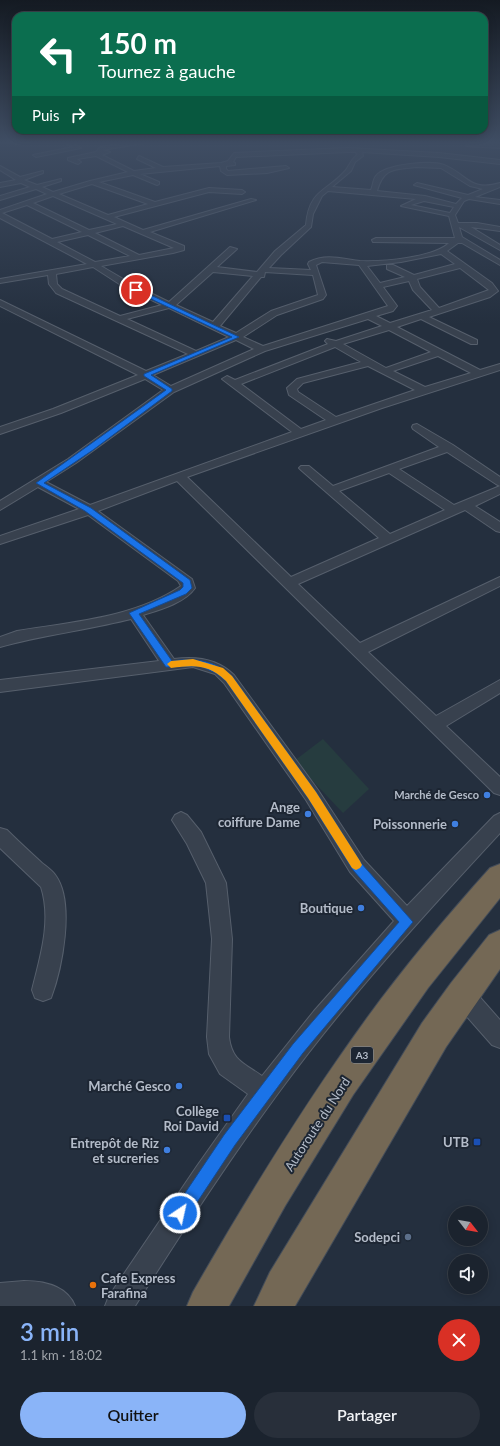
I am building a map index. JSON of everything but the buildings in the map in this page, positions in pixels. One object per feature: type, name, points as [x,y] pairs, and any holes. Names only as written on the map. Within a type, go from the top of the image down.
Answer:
[{"type":"highway","name":"Autoroute du Nord","points":[[207,1306],[240,1246],[307,1137],[372,1039],[420,973],[464,917],[500,877]]},
{"type":"highway","points":[[280,1299],[434,1035],[462,994],[500,945]]},
{"type":"street","points":[[0,212],[32,202]]},
{"type":"street","points":[[0,281],[174,251],[181,248],[73,202]]},
{"type":"street","points":[[147,202],[156,205]]},
{"type":"street","points":[[108,217],[167,202]]},
{"type":"street","points":[[143,232],[246,202]]},
{"type":"street","points":[[214,327],[282,249],[310,226],[310,214],[316,202]]},
{"type":"street","points":[[415,202],[404,206],[452,215],[458,225],[460,240]]},
{"type":"street","points":[[441,202],[456,206]]},
{"type":"street","points":[[452,215],[456,206],[462,202]]},
{"type":"street","points":[[28,203],[138,257]]},
{"type":"street","points":[[0,215],[95,265],[117,280],[262,349]]},
{"type":"street","points":[[50,242],[124,224]]},
{"type":"street","points":[[458,225],[500,230]]},
{"type":"street","points":[[458,225],[500,248]]},
{"type":"street","points":[[376,240],[460,240],[500,263]]},
{"type":"street","points":[[0,432],[146,375],[236,337],[274,313],[320,297],[322,295],[321,288],[312,264],[316,261],[328,260],[361,264],[442,251],[460,240]]},
{"type":"street","points":[[119,319],[171,305],[233,249]]},
{"type":"street","points":[[233,384],[335,344],[438,312],[487,295],[494,291],[489,285],[442,251]]},
{"type":"street","points":[[0,506],[39,483],[94,446],[170,390],[213,369],[262,349],[390,309],[393,306],[361,264]]},
{"type":"street","points":[[379,286],[461,265]]},
{"type":"street","points":[[390,267],[412,277],[416,288],[438,312]]},
{"type":"street","points":[[210,269],[316,273]]},
{"type":"street","points":[[52,273],[54,284],[59,292],[195,354]]},
{"type":"street","points":[[0,303],[146,375],[170,390]]},
{"type":"street","points":[[369,316],[479,373]]},
{"type":"street","points":[[423,317],[474,342]]},
{"type":"street","points":[[315,332],[369,363],[422,390]]},
{"type":"street","points":[[385,371],[440,352]]},
{"type":"street","points":[[334,420],[293,393],[292,388],[300,381],[309,378],[369,363]]},
{"type":"street","points":[[0,540],[299,432],[422,390],[500,367]]},
{"type":"street","points":[[213,369],[299,432]]},
{"type":"street","points":[[417,427],[500,482]]},
{"type":"street","points":[[332,490],[448,447]]},
{"type":"street","points":[[305,468],[388,539]]},
{"type":"street","points":[[390,468],[453,510]]},
{"type":"street","points":[[179,476],[207,507],[289,583],[357,651],[500,788]]},
{"type":"street","points":[[0,642],[17,636],[134,613],[183,592],[188,588],[187,582],[88,509],[39,483]]},
{"type":"street","points":[[289,583],[500,490]]},
{"type":"street","points":[[466,505],[500,528]]},
{"type":"street","points":[[357,651],[500,581]]},
{"type":"street","points":[[134,613],[170,664]]},
{"type":"street","points":[[0,686],[193,662],[201,663],[220,670],[229,679],[312,795],[357,866],[407,922]]},
{"type":"street","points":[[435,725],[500,686]]},
{"type":"street","points":[[181,820],[194,838],[216,883],[222,939],[218,1037],[220,1054],[228,1066],[265,1092]]},
{"type":"street","points":[[119,1306],[225,1146],[298,1048],[407,922],[500,821]]},
{"type":"street","points":[[0,836],[49,882],[54,892],[56,905],[54,933],[43,990]]},
{"type":"street","points":[[462,994],[500,1037]]},
{"type":"street","points":[[0,1297],[40,1295],[50,1297],[61,1306]]},
{"type":"green space","points":[[323,739],[369,789],[343,813],[294,761]]},
{"type":"slow traffic","points":[[171,664],[193,662],[201,663],[220,670],[229,679],[240,692],[312,795],[356,865]]},
{"type":"place","name":"Marché de Gesco","points":[[487,795]]},
{"type":"place","name":"Ange coiffure Dame","points":[[308,814]]},
{"type":"place","name":"Poissonnerie","points":[[455,824]]},
{"type":"place","name":"Boutique","points":[[361,908]]},
{"type":"place","name":"Marché Gesco","points":[[179,1086]]},
{"type":"place","name":"Collège Roi David","points":[[227,1118]]},
{"type":"place","name":"UTB","points":[[477,1142]]},
{"type":"place","name":"Entrepôt de Riz et sucreries","points":[[167,1150]]},
{"type":"place","name":"Sodepci","points":[[408,1237]]},
{"type":"place","name":"Cafe Express Farafina","points":[[93,1285]]},
{"type":"route","points":[[136,290],[171,305],[198,320],[236,337],[146,375],[170,390],[99,442],[39,483],[88,509],[187,582],[188,588],[183,592],[134,613],[170,664],[193,662],[201,663],[220,670],[229,679],[240,692],[312,795],[357,866],[407,922],[387,943],[298,1048],[229,1140],[180,1213]]}]
